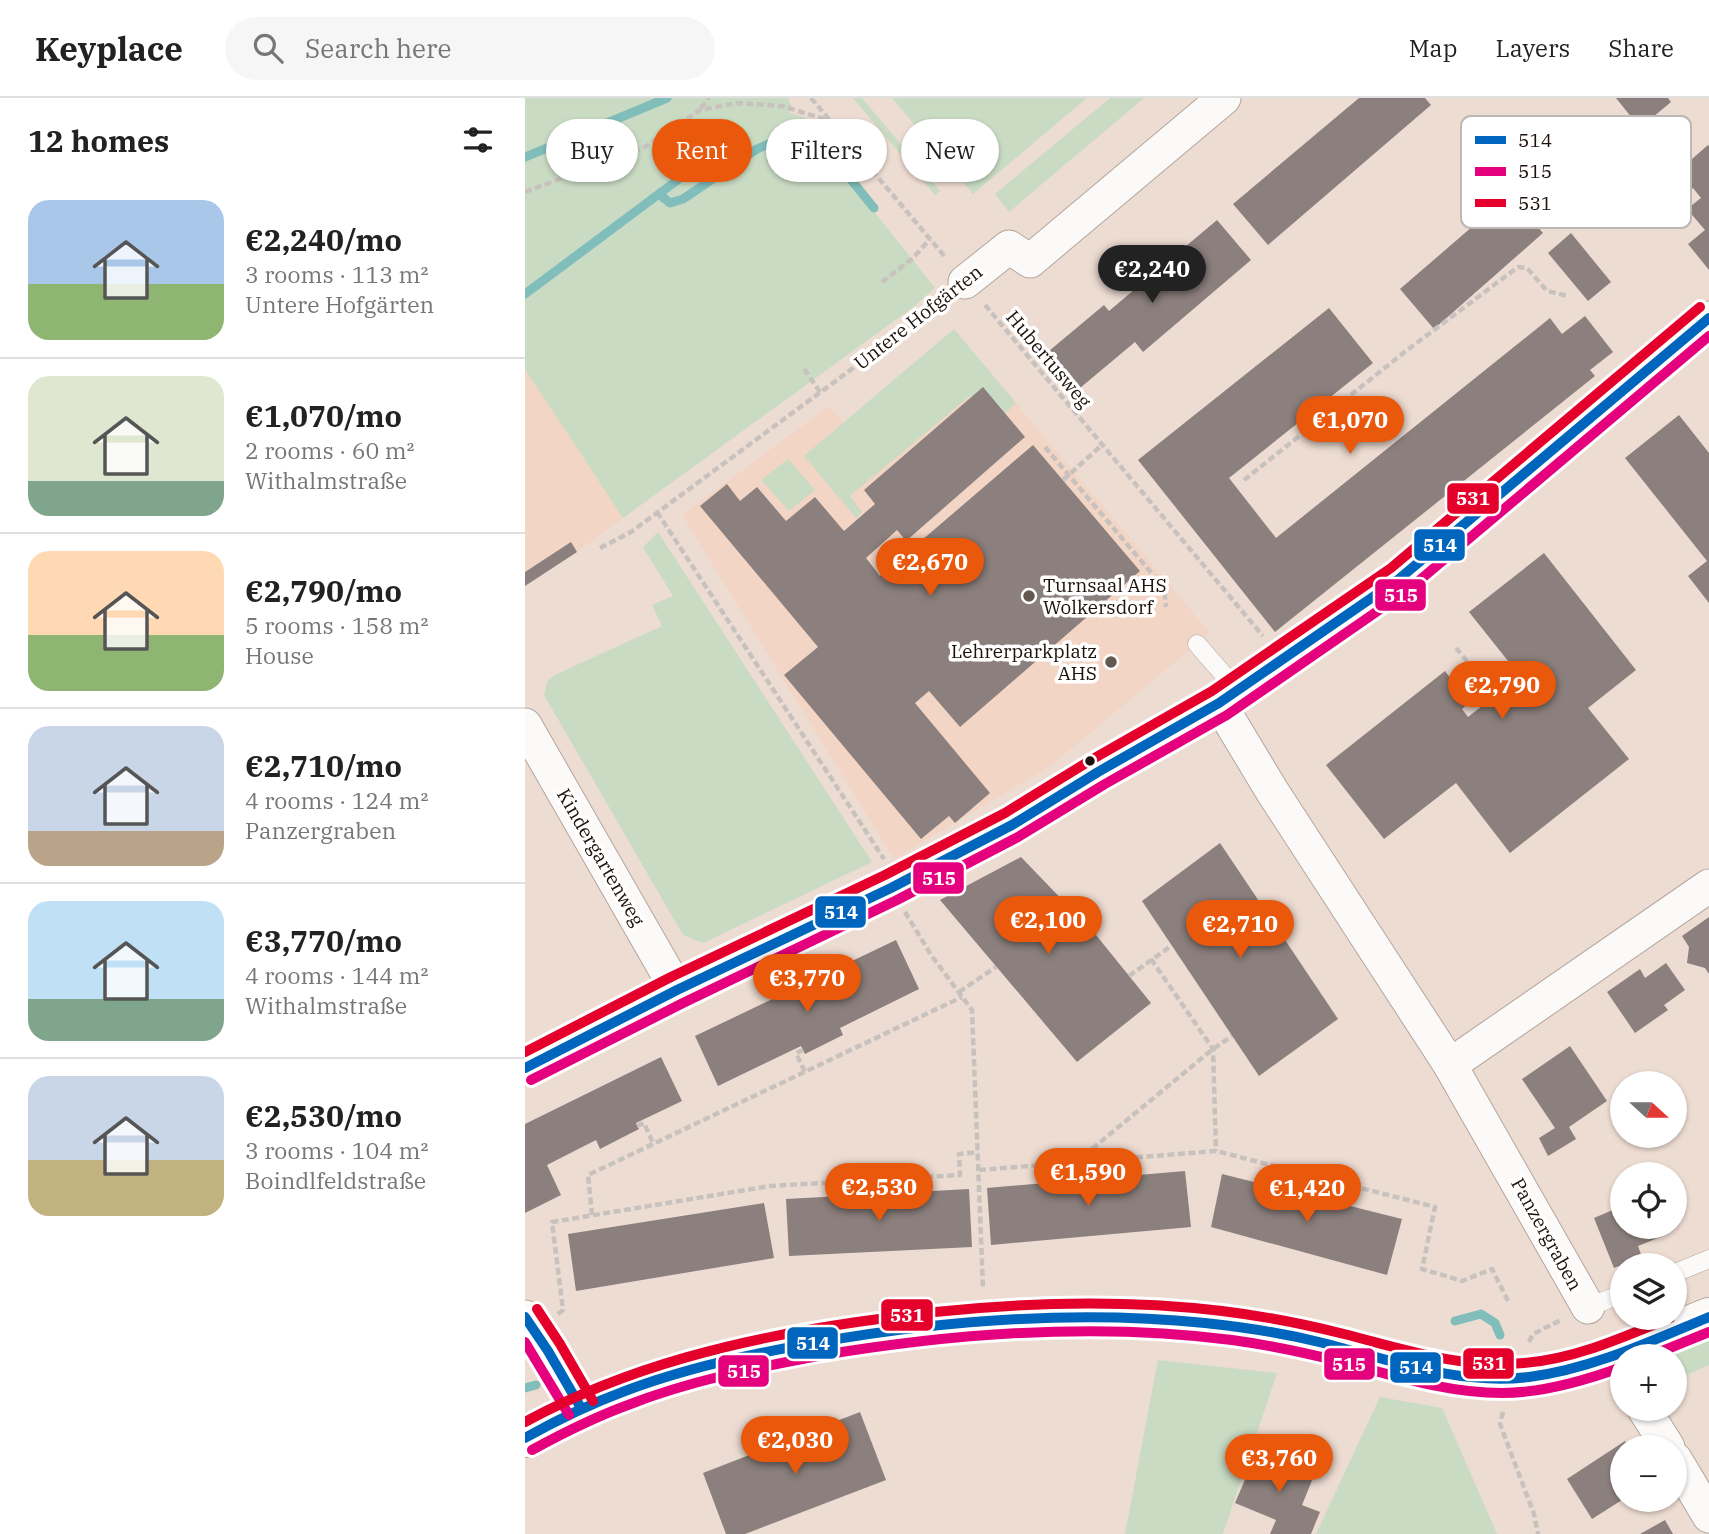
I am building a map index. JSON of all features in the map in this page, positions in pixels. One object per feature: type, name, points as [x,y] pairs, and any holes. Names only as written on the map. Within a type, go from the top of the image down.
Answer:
[{"type":"street","name":"Untere Hofgärten","points":[[965,282],[1009,247],[1030,261],[1224,98]]},
{"type":"street","points":[[525,1068],[677,990],[895,886],[1012,825],[1228,697],[1399,579],[1709,317]]},
{"type":"street","name":"Panzergraben","points":[[1228,697],[1272,791],[1450,1065],[1588,1307]]},
{"type":"street","name":"Kindergartenweg","points":[[525,724],[677,990]]},
{"type":"street","points":[[1450,1065],[1709,886]]},
{"type":"street","points":[[525,1438],[580,1408],[645,1383],[752,1354],[863,1333],[945,1323],[1070,1317],[1199,1322],[1258,1329],[1458,1375],[1511,1378],[1610,1362]]},
{"type":"street","points":[[1652,1344],[1709,1317]]},
{"type":"street","points":[[529,1324],[580,1408]]},
{"type":"street","points":[[1687,1479],[1709,1516]]},
{"type":"lane","points":[[1197,644],[1228,697]]},
{"type":"lane","points":[[1687,1268],[1709,1259]]},
{"type":"lane","points":[[1588,1307],[1610,1299]]},
{"type":"path","points":[[525,192],[645,147],[700,110],[709,98]]},
{"type":"path","name":"Hubertusweg","points":[[811,98],[827,119]]},
{"type":"path","points":[[700,110],[737,103],[782,106],[825,119]]},
{"type":"path","name":"Hubertusweg","points":[[881,182],[1265,639]]},
{"type":"path","points":[[882,282],[930,239]]},
{"type":"path","points":[[1244,480],[1518,267],[1527,268],[1547,291],[1569,296]]},
{"type":"path","name":"Untere Hofgärten","points":[[600,548],[631,532],[952,295],[965,282]]},
{"type":"path","points":[[804,369],[820,392]]},
{"type":"path","points":[[1063,480],[1102,445]]},
{"type":"path","points":[[1045,447],[1164,588],[1166,607]]},
{"type":"path","points":[[657,512],[895,886],[931,955],[972,1010],[986,1321]]},
{"type":"path","points":[[1456,648],[1495,695]]},
{"type":"path","points":[[1129,976],[1171,946]]},
{"type":"path","points":[[1151,958],[1213,1049],[1216,1151]]},
{"type":"path","points":[[592,1215],[587,1175],[806,1072],[960,995],[996,967]]},
{"type":"path","points":[[1076,1162],[1232,1036]]},
{"type":"path","points":[[803,1050],[796,1053],[806,1072]]},
{"type":"path","points":[[638,1126],[645,1123],[653,1143]]},
{"type":"path","points":[[979,1170],[1216,1151],[1435,1207],[1422,1269],[1462,1281],[1492,1269],[1508,1301]]},
{"type":"path","points":[[529,1324],[563,1310],[552,1222],[770,1186],[960,1175],[959,1154],[978,1152]]},
{"type":"path","name":"Panzergraben","points":[[1538,1534],[1534,1514],[1500,1423],[1511,1378],[1533,1334],[1588,1307]]},
{"type":"shaded area","points":[[957,333],[1210,633],[1052,765],[894,859],[682,515],[829,406],[847,426]]},
{"type":"shaded area","points":[[525,369],[623,518],[525,586]]},
{"type":"green space","points":[[525,98],[788,98],[793,109],[788,112],[809,119],[766,119],[766,182],[850,182],[935,288],[912,308],[623,518],[525,369]]},
{"type":"green space","points":[[853,98],[862,98],[880,119],[871,119]]},
{"type":"green space","points":[[892,98],[1087,98],[999,172],[999,119],[910,119]]},
{"type":"green space","points":[[1110,98],[1144,98],[1009,212],[995,194]]},
{"type":"green space","points":[[887,128],[901,144],[901,155],[887,138]]},
{"type":"green space","points":[[924,182],[932,182],[940,191],[935,195]]},
{"type":"green space","points":[[963,182],[987,182],[973,194]]},
{"type":"green space","points":[[954,329],[1016,403],[993,424],[970,396],[850,496],[862,512],[856,518],[804,456]]},
{"type":"green space","points":[[788,459],[815,490],[789,511],[761,480]]},
{"type":"green space","points":[[658,532],[872,862],[703,943],[683,935],[544,695],[548,680],[559,673],[662,626],[652,605],[673,596],[643,547]]},
{"type":"green space","points":[[1709,1335],[1709,1365],[1687,1375],[1687,1344]]},
{"type":"green space","points":[[1158,1360],[1277,1373],[1223,1534],[1125,1534]]},
{"type":"green space","points":[[1380,1397],[1442,1408],[1497,1534],[1316,1534]]},
{"type":"building","points":[[1359,98],[1425,98],[1431,105],[1268,245],[1233,204]]},
{"type":"building","points":[[1616,98],[1668,98],[1671,102],[1654,116],[1630,116]]},
{"type":"building","points":[[1708,145],[1709,270],[1688,244],[1705,230],[1691,214],[1691,206],[1701,198],[1693,188],[1691,190],[1691,158]]},
{"type":"building","points":[[1217,220],[1251,260],[1143,352],[1135,342],[1080,388],[1049,351],[1104,305],[1109,311]]},
{"type":"building","points":[[1471,228],[1539,228],[1543,233],[1434,329],[1400,289]]},
{"type":"building","points":[[1571,233],[1611,282],[1588,301],[1548,253]]},
{"type":"building","points":[[1329,308],[1373,363],[1229,478],[1276,538],[1550,318],[1562,334],[1585,316],[1613,352],[1590,370],[1595,376],[1275,632],[1138,460]]},
{"type":"building","points":[[983,387],[1025,437],[906,541],[897,530],[866,558],[880,576],[1033,445],[1140,571],[960,727],[929,691],[915,703],[990,793],[955,823],[949,816],[921,839],[784,675],[818,647],[700,506],[727,484],[740,501],[757,487],[786,521],[815,497],[844,531],[875,504],[864,490]]},
{"type":"building","points":[[1679,415],[1709,453],[1709,603],[1688,576],[1707,561],[1625,458]]},
{"type":"building","points":[[571,542],[577,552],[525,586],[525,572]]},
{"type":"building","points":[[1544,553],[1636,670],[1588,708],[1629,759],[1510,853],[1456,783],[1384,839],[1326,765],[1445,671],[1469,703],[1462,709],[1468,717],[1520,676],[1469,612]]},
{"type":"building","points":[[1220,843],[1338,1019],[1259,1076],[1142,901]]},
{"type":"building","points":[[1021,857],[1096,935],[1151,1003],[1077,1062],[940,900]]},
{"type":"building","points":[[1709,917],[1709,974],[1705,968],[1687,963],[1689,947],[1682,936]]},
{"type":"building","points":[[896,940],[919,989],[840,1028],[843,1035],[805,1054],[801,1046],[718,1086],[695,1036]]},
{"type":"building","points":[[1666,963],[1685,990],[1664,1005],[1668,1010],[1635,1033],[1607,992],[1640,969],[1645,978]]},
{"type":"building","points":[[1570,1046],[1607,1101],[1569,1127],[1576,1139],[1548,1156],[1539,1138],[1555,1128],[1522,1079]]},
{"type":"building","points":[[661,1057],[682,1101],[636,1123],[639,1129],[600,1149],[596,1140],[547,1165],[561,1195],[525,1213],[525,1124]]},
{"type":"building","points":[[1185,1171],[1191,1227],[991,1245],[987,1188]]},
{"type":"building","points":[[1222,1174],[1402,1219],[1387,1275],[1211,1227]]},
{"type":"building","points":[[969,1189],[972,1247],[789,1256],[786,1199]]},
{"type":"building","points":[[764,1203],[774,1258],[576,1291],[568,1234]]},
{"type":"building","points":[[1610,1211],[1610,1239],[1656,1239],[1638,1246],[1641,1253],[1610,1253],[1610,1258],[1594,1218]]},
{"type":"building","points":[[860,1412],[886,1480],[745,1534],[726,1534],[703,1473]]},
{"type":"building","points":[[1258,1449],[1315,1473],[1302,1505],[1320,1512],[1311,1534],[1270,1534],[1276,1520],[1235,1503]]},
{"type":"building","points":[[1610,1451],[1610,1508],[1592,1519],[1567,1479]]},
{"type":"building","points":[[1665,1520],[1673,1534],[1640,1534]]},
{"type":"waterway","points":[[525,157],[667,98]]},
{"type":"waterway","points":[[659,194],[670,203],[683,199],[757,149],[789,135],[823,145],[874,208]]},
{"type":"waterway","points":[[525,294],[675,182]]},
{"type":"waterway","points":[[1455,1321],[1481,1314],[1495,1323],[1500,1335]]},
{"type":"waterway","points":[[525,1388],[536,1385]]},
{"type":"transit line","name":"531","points":[[525,1052],[1005,813],[1212,691],[1391,568],[1700,307]]},
{"type":"transit line","name":"514","points":[[525,1068],[677,990],[891,888],[1012,825],[1219,703],[1399,579],[1709,318]]},
{"type":"transit line","name":"515","points":[[531,1080],[897,900],[1018,837],[1227,715],[1408,590],[1709,336]]},
{"type":"transit line","name":"531","points":[[525,1422],[604,1385],[686,1357],[728,1346],[814,1329],[902,1316],[994,1307],[1131,1304],[1222,1311],[1314,1327],[1433,1356],[1501,1364],[1562,1357],[1641,1330]]},
{"type":"transit line","name":"531","points":[[537,1309],[593,1401]]},
{"type":"transit line","name":"514","points":[[525,1317],[581,1408]]},
{"type":"transit line","name":"514","points":[[525,1438],[612,1396],[697,1368],[746,1356],[867,1334],[963,1323],[1060,1317],[1205,1323],[1291,1336],[1423,1369],[1476,1378],[1502,1379],[1576,1368],[1709,1317]]},
{"type":"transit line","name":"515","points":[[532,1450],[616,1410],[698,1382],[818,1356],[973,1336],[1077,1331],[1232,1340],[1315,1355],[1421,1383],[1482,1392],[1502,1393],[1548,1388],[1610,1371]]},
{"type":"transit line","name":"515","points":[[1680,1344],[1709,1332]]},
{"type":"transit line","name":"515","points":[[525,1342],[569,1415]]},
{"type":"place","name":"Turnsaal AHS Wolkersdorf","points":[[1029,596]]},
{"type":"place","name":"Lehrerparkplatz AHS","points":[[1111,662]]}]
